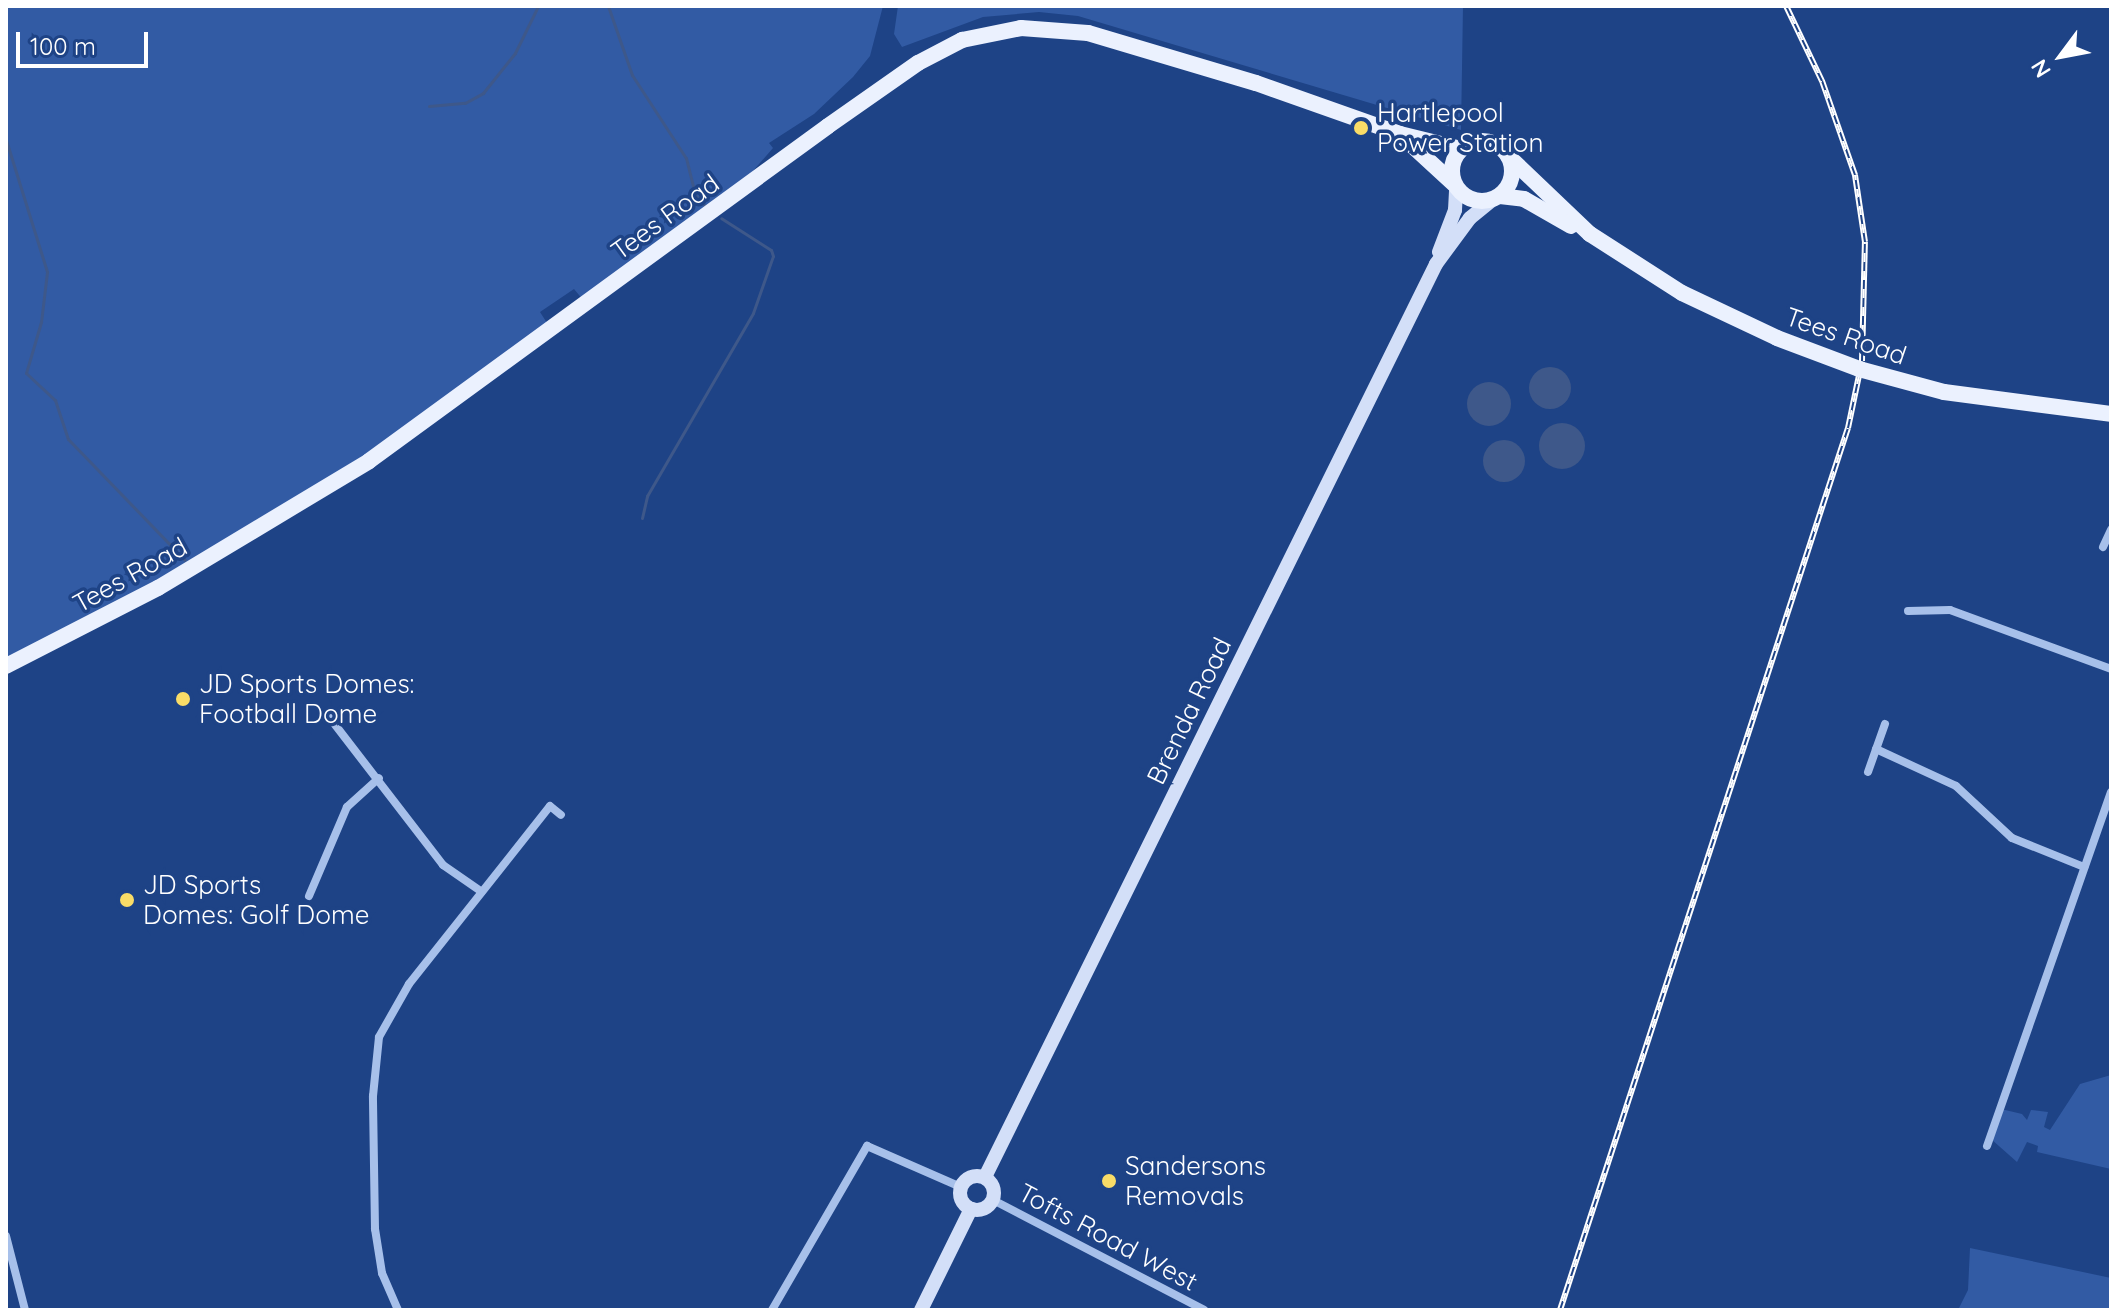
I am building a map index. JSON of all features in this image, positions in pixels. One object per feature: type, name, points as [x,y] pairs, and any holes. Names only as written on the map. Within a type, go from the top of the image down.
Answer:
[{"type":"main road","name":"Tees Road","points":[[6,666],[210,558],[356,469],[828,126],[918,63],[962,40],[1021,28],[1088,33],[1256,83],[1400,134],[1461,149]]},
{"type":"main road","name":"Tees Road","points":[[1400,134],[1455,186]]},
{"type":"main road","points":[[1489,141],[1508,156],[1510,181],[1496,198],[1468,198],[1455,186],[1451,171],[1461,149],[1489,141]]},
{"type":"main road","name":"Tees Road","points":[[1508,156],[1590,234]]},
{"type":"main road","name":"Brenda Road","points":[[985,1177],[1436,264],[1455,210],[1455,186]]},
{"type":"main road","name":"Tees Road","points":[[1496,198],[1524,199],[1590,234],[1682,293],[1777,338],[1859,369],[1944,392],[2111,414]]},
{"type":"main road","name":"Brenda Road","points":[[1436,264],[1470,218],[1496,198]]},
{"type":"main road","points":[[970,1177],[985,1177],[995,1191],[993,1200],[981,1210],[971,1209],[964,1204],[961,1187],[970,1177]]},
{"type":"main road","points":[[921,1310],[971,1209]]},
{"type":"street","points":[[2103,547],[2111,530]]},
{"type":"street","points":[[1908,611],[1950,610],[2111,669]]},
{"type":"street","points":[[326,713],[443,865],[482,892]]},
{"type":"street","points":[[1868,772],[1885,724]]},
{"type":"street","points":[[1876,749],[1956,786],[2012,838],[2084,867]]},
{"type":"street","points":[[309,896],[347,807],[379,778]]},
{"type":"street","points":[[1987,1146],[2111,792]]},
{"type":"street","points":[[398,1310],[382,1273],[375,1229],[373,1096],[379,1037],[409,984],[550,806],[561,815]]},
{"type":"street","points":[[772,1310],[867,1146],[961,1187]]},
{"type":"street","name":"Tofts Road West","points":[[993,1200],[1204,1310]]},
{"type":"street","points":[[6,1236],[25,1310]]},
{"type":"shaded area","points":[[6,6],[883,6],[870,56],[853,77],[814,114],[769,143],[773,148],[746,179],[584,301],[574,289],[540,312],[547,323],[336,476],[152,584],[6,658]]},
{"type":"shaded area","points":[[898,6],[1463,6],[1461,130],[1078,16],[1039,12],[983,17],[902,47],[894,34]]},
{"type":"shaded area","points":[[1550,367],[1565,373],[1571,388],[1565,403],[1550,409],[1535,403],[1529,388],[1535,373]]},
{"type":"shaded area","points":[[1489,382],[1504,389],[1511,404],[1504,419],[1489,426],[1474,419],[1467,404],[1474,389]]},
{"type":"shaded area","points":[[1562,423],[1578,430],[1585,446],[1578,462],[1562,469],[1546,462],[1539,446],[1546,430]]},
{"type":"shaded area","points":[[1504,440],[1519,446],[1525,461],[1519,476],[1504,482],[1489,476],[1483,461],[1489,446]]},
{"type":"shaded area","points":[[2111,1075],[2111,1169],[2037,1152],[2038,1146],[2027,1142],[2017,1162],[1991,1139],[2001,1109],[2022,1114],[2027,1120],[2031,1110],[2048,1112],[2044,1127],[2050,1130],[2080,1084]]},
{"type":"shaded area","points":[[1970,1248],[2111,1278],[2111,1310],[1958,1310],[1968,1290]]},
{"type":"waterway","points":[[429,106],[465,103],[483,93],[515,53],[538,6]]},
{"type":"waterway","points":[[608,6],[632,75],[686,158],[695,195],[706,207]]},
{"type":"waterway","points":[[6,140],[47,272],[41,322],[26,373],[55,400],[68,439],[185,560]]},
{"type":"waterway","points":[[642,518],[647,496],[753,313],[773,256],[771,250],[721,218]]},
{"type":"railway","points":[[1560,1310],[1848,428],[1862,361],[1865,242],[1855,175],[1822,81],[1786,6]]},
{"type":"place","name":"Hartlepool Power Station","points":[[1361,128]]},
{"type":"place","name":"JD Sports Domes: Football Dome","points":[[183,699]]},
{"type":"place","name":"JD Sports Domes: Golf Dome","points":[[127,900]]},
{"type":"place","name":"Sandersons Removals","points":[[1109,1181]]}]
